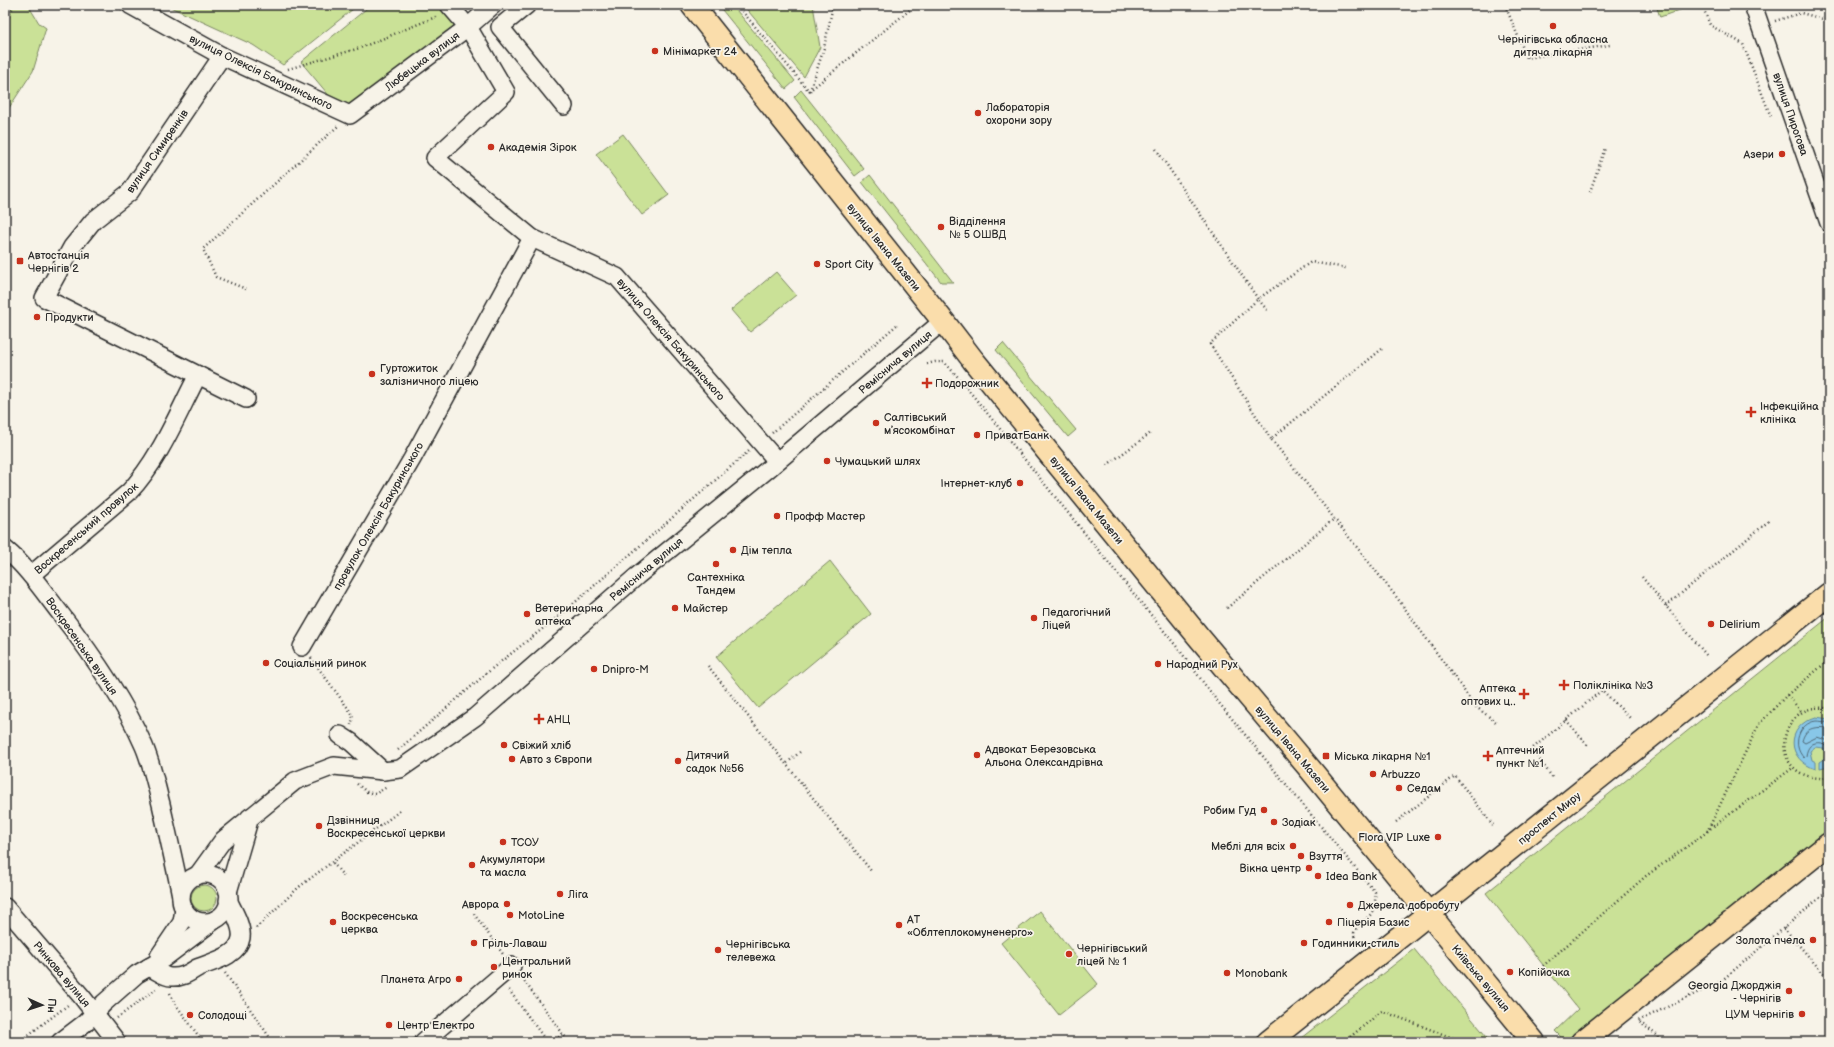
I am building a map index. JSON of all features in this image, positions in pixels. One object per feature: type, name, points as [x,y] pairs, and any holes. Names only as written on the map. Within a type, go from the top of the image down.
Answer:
[{"type":"main road","name":"вулиця Івана Мазепи","points":[[692,5],[943,320],[973,360],[1166,598],[1315,775],[1428,914]]},
{"type":"main road","name":"проспект Миру","points":[[1268,1042],[1829,594]]},
{"type":"main road","points":[[1582,1042],[1829,844]]},
{"type":"main road","name":"Київська вулиця","points":[[1428,914],[1534,1042]]},
{"type":"street","name":"вулиця Олексія Бакуринського","points":[[130,5],[222,56],[350,115]]},
{"type":"street","name":"Любецька вулиця","points":[[350,115],[458,16],[494,5]]},
{"type":"street","points":[[527,5],[500,27],[564,106]]},
{"type":"street","name":"вулиця Пирогова","points":[[1753,5],[1829,222]]},
{"type":"street","name":"вулиця Олексія Бакуринського","points":[[458,16],[506,92],[435,158],[532,238],[617,276],[777,461]]},
{"type":"street","name":"вулиця Симиренків","points":[[198,375],[44,298],[72,247],[93,221],[130,192],[222,56]]},
{"type":"street","name":"провулок Олексія Бакуринського","points":[[302,647],[412,459],[532,238]]},
{"type":"street","name":"Реміснича вулиця","points":[[149,967],[159,956],[182,922],[182,903],[185,884],[193,878],[223,840],[250,817],[295,781],[334,766],[386,779],[475,717],[637,576],[777,461],[943,320]]},
{"type":"street","points":[[198,375],[246,399]]},
{"type":"street","name":"Воскресенський провулок","points":[[31,575],[129,492],[142,478],[154,460],[198,375]]},
{"type":"street","name":"Воскресенська вулиця","points":[[5,549],[31,575],[93,657],[123,705],[141,740],[152,768],[176,867],[182,903]]},
{"type":"street","points":[[340,735],[386,779]]},
{"type":"street","name":"Реміснича вулиця","points":[[60,1042],[85,1023],[137,974],[199,933],[227,908],[228,896],[250,817]]},
{"type":"street","points":[[149,967],[166,981],[188,975],[197,968],[223,958],[235,949],[241,938],[240,929],[228,896],[219,879],[204,874],[193,878],[176,867]]},
{"type":"street","points":[[182,903],[194,920],[209,922],[216,919]]},
{"type":"street","name":"Ринкова вулиця","points":[[5,907],[95,1013],[117,1042]]},
{"type":"street","points":[[423,1042],[500,978],[512,966]]},
{"type":"path","points":[[5,24],[14,5]]},
{"type":"path","points":[[737,5],[809,92]]},
{"type":"path","points":[[809,92],[824,48],[833,5]]},
{"type":"path","points":[[809,92],[916,5]]},
{"type":"path","points":[[1505,5],[1527,58],[1610,45]]},
{"type":"path","points":[[1702,5],[1710,25],[1743,44],[1771,116]]},
{"type":"path","points":[[1772,22],[1801,13],[1823,19]]},
{"type":"path","points":[[265,76],[360,48],[440,15],[458,16]]},
{"type":"path","points":[[246,290],[216,277],[203,249],[350,115]]},
{"type":"path","points":[[1590,192],[1605,148]]},
{"type":"path","points":[[1156,149],[1267,310]]},
{"type":"path","points":[[1346,268],[1311,262],[1258,299],[1210,344],[1271,439],[1398,599],[1475,706],[1496,722]]},
{"type":"path","points":[[400,769],[391,756],[416,733],[494,667],[564,612],[898,323]]},
{"type":"path","points":[[1271,439],[1382,350]]},
{"type":"path","points":[[927,364],[944,362],[957,376],[1177,647],[1214,697],[1375,892],[1376,902],[1373,912],[1354,933],[1357,949]]},
{"type":"path","points":[[1107,465],[1152,432]]},
{"type":"path","points":[[1227,608],[1334,519]]},
{"type":"path","points":[[1666,606],[1770,520]]},
{"type":"path","points":[[1642,577],[1707,656]]},
{"type":"path","points":[[302,647],[350,711],[353,718],[351,725],[340,735]]},
{"type":"path","points":[[1707,832],[1759,724],[1787,694],[1829,660]]},
{"type":"path","points":[[708,666],[787,763],[872,872]]},
{"type":"path","points":[[1552,777],[1532,749],[1602,690],[1630,718]]},
{"type":"path","points":[[1787,694],[1802,712]]},
{"type":"path","points":[[1829,709],[1822,707],[1811,708],[1802,712],[1793,719],[1787,727],[1784,738],[1784,748],[1788,759],[1794,767],[1803,774],[1815,778],[1829,776]]},
{"type":"path","points":[[1566,720],[1589,747]]},
{"type":"path","points":[[766,745],[769,741]]},
{"type":"path","points":[[787,763],[800,752]]},
{"type":"path","points":[[1543,966],[1646,876],[1794,767]]},
{"type":"path","points":[[1396,822],[1455,776],[1493,825]]},
{"type":"path","points":[[354,782],[367,792],[375,794],[386,779]]},
{"type":"path","points":[[258,926],[299,887],[402,810]]},
{"type":"path","points":[[333,863],[345,878]]},
{"type":"path","points":[[1660,1042],[1658,1036],[1638,1021],[1720,982],[1829,890]]},
{"type":"path","points":[[1784,928],[1829,980]]},
{"type":"path","points":[[223,967],[273,1042]]},
{"type":"path","points":[[500,978],[547,1042]]},
{"type":"path","points":[[124,1013],[166,981],[174,1002],[203,1042]]},
{"type":"path","points":[[19,1042],[69,1004]]},
{"type":"path","points":[[1344,1042],[1382,1011],[1454,1038],[1450,1042]]},
{"type":"path","points":[[552,1042],[563,1034]]},
{"type":"green space","points":[[5,5],[28,5],[39,23],[46,28],[33,71],[5,114]]},
{"type":"green space","points":[[166,5],[358,5],[283,65],[253,45]]},
{"type":"green space","points":[[371,5],[439,5],[455,25],[350,107],[332,99],[301,62]]},
{"type":"green space","points":[[718,5],[732,5],[795,81],[786,89]]},
{"type":"green space","points":[[743,5],[813,5],[820,47],[804,77]]},
{"type":"green space","points":[[1656,5],[1694,5],[1660,17]]},
{"type":"green space","points":[[801,90],[864,169],[855,176],[794,97]]},
{"type":"green space","points":[[623,134],[669,195],[642,215],[596,154]]},
{"type":"green space","points":[[870,175],[953,282],[941,282],[862,182]]},
{"type":"green space","points":[[776,272],[796,295],[750,332],[731,310]]},
{"type":"green space","points":[[1003,343],[1076,430],[1068,437],[996,350]]},
{"type":"green space","points":[[830,561],[871,614],[758,708],[716,657]]},
{"type":"green space","points":[[1829,617],[1829,833],[1565,1041],[1555,1031],[1578,1009],[1486,893]]},
{"type":"green space","points":[[204,885],[213,889],[217,898],[213,907],[204,911],[195,907],[191,898],[195,889]]},
{"type":"green space","points":[[1040,911],[1098,984],[1059,1015],[1001,943]]},
{"type":"green space","points":[[1414,949],[1491,1042],[1296,1042]]},
{"type":"water","points":[[1816,717],[1829,719],[1829,766],[1820,768],[1820,762],[1825,758],[1825,752],[1823,748],[1815,747],[1810,751],[1812,760],[1816,762],[1816,769],[1806,765],[1799,758],[1793,743],[1794,735],[1799,728],[1806,721]]},
{"type":"place","name":"Чернігівська обласна дитяча лікарня","points":[[1553,26]]},
{"type":"place","name":"Мінімаркет 24","points":[[655,51]]},
{"type":"place","name":"Лабораторія охорони зору","points":[[978,113]]},
{"type":"place","name":"Академія Зірок","points":[[491,147]]},
{"type":"place","name":"Азери","points":[[1782,154]]},
{"type":"place","name":"Відділення № 5 ОШВД","points":[[941,227]]},
{"type":"place","name":"Автостанція Чернігів 2","points":[[20,261]]},
{"type":"place","name":"Sport City","points":[[817,264]]},
{"type":"place","name":"Продукти","points":[[37,317]]},
{"type":"place","name":"Гуртожиток залізничного ліцею","points":[[372,374]]},
{"type":"place","name":"Подорожник","points":[[927,383]]},
{"type":"place","name":"Інфекційна клініка","points":[[1751,412]]},
{"type":"place","name":"Салтівський мʼясокомбінат","points":[[876,423]]},
{"type":"place","name":"ПриватБанк","points":[[977,435]]},
{"type":"place","name":"Чумацький шлях","points":[[827,461]]},
{"type":"place","name":"Інтернет-клуб","points":[[1020,483]]},
{"type":"place","name":"Профф Мастер","points":[[777,516]]},
{"type":"place","name":"Дім тепла","points":[[733,550]]},
{"type":"place","name":"Сантехніка Тандем","points":[[716,564]]},
{"type":"place","name":"Майстер","points":[[675,608]]},
{"type":"place","name":"Ветеринарна аптека","points":[[527,614]]},
{"type":"place","name":"Педагогічний Ліцей","points":[[1034,618]]},
{"type":"place","name":"Delirium","points":[[1711,624]]},
{"type":"place","name":"Соціальний ринок","points":[[266,663]]},
{"type":"place","name":"Народний Рух","points":[[1158,664]]},
{"type":"place","name":"Dnipro-M","points":[[594,669]]},
{"type":"place","name":"Поліклініка №3","points":[[1564,685]]},
{"type":"place","name":"Аптека оптових ц‥","points":[[1524,694]]},
{"type":"place","name":"АНЦ","points":[[539,719]]},
{"type":"place","name":"Свіжий хліб","points":[[504,745]]},
{"type":"place","name":"Адвокат Березовська Альона Олександрівна","points":[[977,755]]},
{"type":"place","name":"Міська лікарня №1","points":[[1326,756]]},
{"type":"place","name":"Аптечний пункт №1","points":[[1488,756]]},
{"type":"place","name":"Авто з Європи","points":[[512,759]]},
{"type":"place","name":"Дитячий садок №56","points":[[678,761]]},
{"type":"place","name":"Arbuzzo","points":[[1373,774]]},
{"type":"place","name":"Седам","points":[[1399,788]]},
{"type":"place","name":"Робим Гуд","points":[[1264,810]]},
{"type":"place","name":"Зодіак","points":[[1274,822]]},
{"type":"place","name":"Дзвінниця Воскресенської церкви","points":[[319,826]]},
{"type":"place","name":"Flora VIP Luxe","points":[[1438,837]]},
{"type":"place","name":"ТСОУ","points":[[503,842]]},
{"type":"place","name":"Меблі для всіх","points":[[1293,846]]},
{"type":"place","name":"Взуття","points":[[1301,856]]},
{"type":"place","name":"Акумулятори та масла","points":[[472,865]]},
{"type":"place","name":"Вікна центр","points":[[1309,868]]},
{"type":"place","name":"Idea Bank","points":[[1318,876]]},
{"type":"place","name":"Ліга","points":[[560,894]]},
{"type":"place","name":"Аврора","points":[[507,904]]},
{"type":"place","name":"Джерела добробуту","points":[[1350,905]]},
{"type":"place","name":"MotoLine","points":[[510,915]]},
{"type":"place","name":"Воскресенська церква","points":[[333,922]]},
{"type":"place","name":"Піцерія Базис","points":[[1329,922]]},
{"type":"place","name":"АТ «Облтеплокомуненерго»","points":[[899,925]]},
{"type":"place","name":"Золота пчела","points":[[1813,940]]},
{"type":"place","name":"Гріль-Лаваш","points":[[474,943]]},
{"type":"place","name":"Годинники-стиль","points":[[1304,943]]},
{"type":"place","name":"Чернігівська телевежа","points":[[718,950]]},
{"type":"place","name":"Чернігівський ліцей № 1","points":[[1069,954]]},
{"type":"place","name":"Центральний ринок","points":[[494,967]]},
{"type":"place","name":"Копійочка","points":[[1510,972]]},
{"type":"place","name":"Monobank","points":[[1227,973]]},
{"type":"place","name":"Планета Агро","points":[[459,979]]},
{"type":"place","name":"Georgia Джорджія - Чернігів","points":[[1789,991]]},
{"type":"place","name":"ЦУМ Чернігів","points":[[1802,1014]]},
{"type":"place","name":"Солодощі","points":[[190,1015]]},
{"type":"place","name":"Центр Електро","points":[[389,1025]]}]
